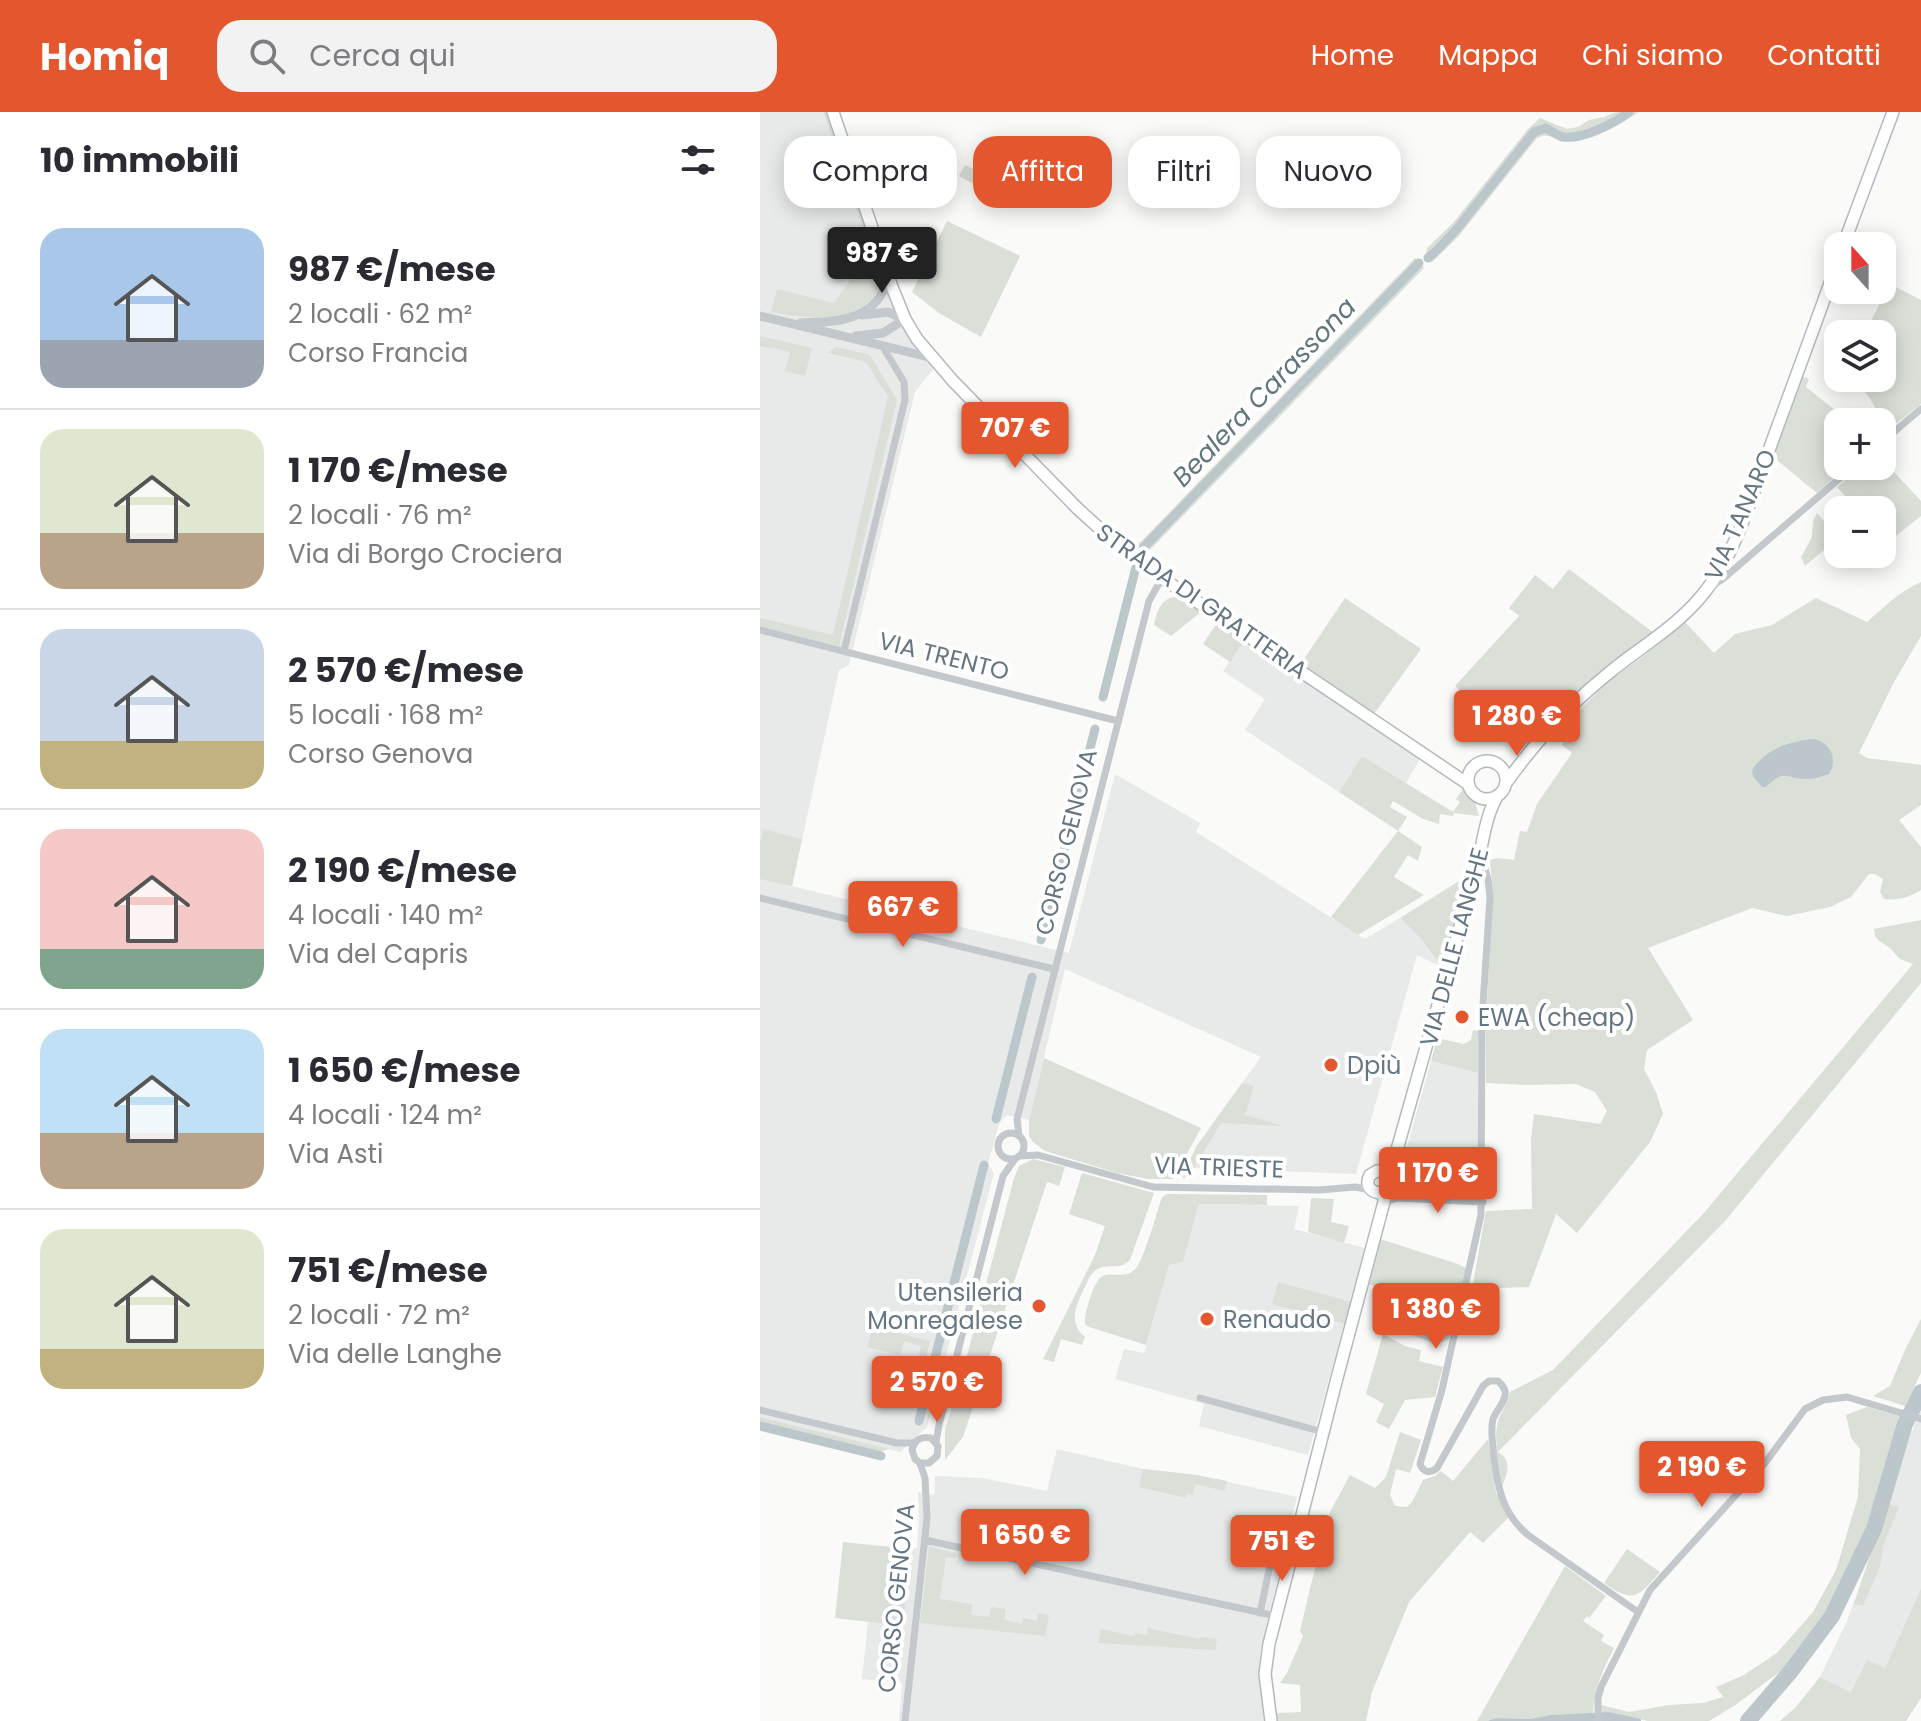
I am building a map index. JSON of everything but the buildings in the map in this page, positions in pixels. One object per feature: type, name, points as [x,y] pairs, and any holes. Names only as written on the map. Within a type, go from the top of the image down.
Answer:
[{"type":"main road","name":"STRADA DI GRATTERIA","points":[[833,112],[905,319],[933,358],[1087,519],[1121,548],[1468,784]]},
{"type":"main road","points":[[1848,232],[1893,112]]},
{"type":"main road","name":"VIA TANARO","points":[[1506,783],[1531,749],[1591,689],[1611,670],[1674,623],[1708,589],[1747,510],[1824,299]]},
{"type":"main road","name":"VIA TANARO","points":[[1497,763],[1511,761],[1531,749]]},
{"type":"main road","points":[[1468,784],[1471,770],[1483,761],[1497,763],[1503,768],[1506,783]]},
{"type":"main road","name":"STRADA DI GRATTERIA","points":[[1445,768],[1471,770]]},
{"type":"main road","name":"VIA DELLE LANGHE","points":[[1271,1721],[1266,1665],[1323,1432],[1383,1207],[1374,1188],[1388,1188],[1385,1174],[1396,1157],[1485,829],[1493,805],[1506,783]]},
{"type":"main road","name":"VIA DELLE LANGHE","points":[[1468,784],[1485,810],[1485,829]]},
{"type":"main road","points":[[1479,797],[1498,795]]},
{"type":"main road","points":[[1374,1188],[1373,1172],[1385,1174]]},
{"type":"street","points":[[854,317],[880,298],[889,277]]},
{"type":"street","points":[[784,323],[823,322],[882,312],[894,313],[905,319],[883,333],[845,337]]},
{"type":"street","points":[[760,316],[933,358]]},
{"type":"street","points":[[844,651],[905,400],[904,382],[883,347]]},
{"type":"street","points":[[1896,430],[1921,409]]},
{"type":"street","points":[[1708,589],[1838,480]]},
{"type":"street","name":"CORSO GENOVA","points":[[905,1721],[925,1540],[926,1471],[938,1451],[939,1425],[1003,1176],[998,1142],[1017,1119],[1150,598],[1162,578]]},
{"type":"street","name":"VIA TRENTO","points":[[760,630],[1118,721]]},
{"type":"street","points":[[1480,853],[1490,890],[1482,1028],[1483,1202],[1473,1261],[1445,1378],[1420,1464],[1427,1472],[1437,1468],[1483,1386],[1489,1381],[1498,1381],[1506,1395],[1494,1417],[1492,1435],[1498,1489],[1506,1509],[1528,1535],[1638,1612]]},
{"type":"street","points":[[760,898],[1054,969]]},
{"type":"street","name":"CORSO GENOVA","points":[[1003,1176],[1023,1151],[1017,1119]]},
{"type":"street","points":[[1007,1133],[1012,1132],[1022,1139]]},
{"type":"street","name":"VIA TRIESTE","points":[[1022,1139],[1038,1155],[1153,1187],[1374,1188]]},
{"type":"street","points":[[1001,1154],[1006,1158],[1017,1158]]},
{"type":"street","name":"VIA TRIESTE","points":[[1017,1158],[1038,1155]]},
{"type":"street","points":[[1383,1207],[1397,1198],[1483,1202]]},
{"type":"street","points":[[1598,1721],[1601,1687],[1650,1590],[1765,1463],[1800,1413],[1811,1405],[1838,1397],[1853,1398],[1921,1419]]},
{"type":"street","points":[[1200,1398],[1323,1432]]},
{"type":"street","points":[[760,1410],[913,1448],[939,1425]]},
{"type":"street","points":[[926,1437],[936,1442]]},
{"type":"street","name":"CORSO GENOVA","points":[[913,1448],[925,1478]]},
{"type":"street","points":[[920,1463],[933,1461]]},
{"type":"street","points":[[925,1540],[1276,1616]]},
{"type":"street","points":[[1260,1613],[1274,1546]]},
{"type":"shaded area","points":[[760,112],[823,112],[831,136],[784,136],[784,208],[856,208],[864,232],[868,232],[895,310],[914,343],[934,368],[915,392],[849,665],[839,670],[792,886],[1069,953],[1115,774],[1200,823],[1196,832],[1365,939],[1400,918],[1442,967],[1417,955],[1356,1174],[1193,1168],[1220,1123],[1213,1123],[1261,1057],[1065,969],[1029,1120],[1007,1115],[999,1124],[988,1164],[994,1173],[927,1427],[900,1452],[760,1417]]},
{"type":"shaded area","points":[[823,112],[828,112],[836,136],[831,136]]},
{"type":"shaded area","points":[[1616,112],[1639,112],[1615,127],[1586,139],[1537,138],[1458,237],[1431,263],[1426,255],[1427,248],[1453,223],[1540,118],[1567,129]]},
{"type":"shaded area","points":[[965,165],[973,169],[973,184],[959,176]]},
{"type":"shaded area","points":[[856,208],[860,208],[883,279],[875,295],[864,306],[851,313],[820,318],[771,312],[777,289],[834,303],[866,258],[858,235],[864,232]]},
{"type":"shaded area","points":[[947,221],[1020,256],[981,337],[939,313],[912,292]]},
{"type":"shaded area","points":[[1415,258],[1424,268],[1143,557],[1133,550]]},
{"type":"shaded area","points":[[1896,287],[1921,300],[1921,404],[1896,424],[1896,408],[1875,408],[1865,392],[1896,392],[1896,320],[1871,320],[1880,304],[1896,304]]},
{"type":"shaded area","points":[[760,336],[812,348],[805,376],[785,371],[790,352],[760,346]]},
{"type":"shaded area","points":[[836,347],[870,355],[897,400],[839,646],[760,627],[760,618],[833,635],[888,397],[866,362],[828,353]]},
{"type":"shaded area","points":[[1802,376],[1809,379],[1806,387],[1832,408],[1824,408],[1824,480],[1831,480],[1817,493],[1772,456]]},
{"type":"shaded area","points":[[1896,474],[1921,501],[1921,516],[1896,536],[1896,496],[1845,496],[1837,487],[1845,480],[1896,480]]},
{"type":"shaded area","points":[[1817,513],[1824,521],[1824,550],[1805,566],[1801,557],[1812,537]]},
{"type":"shaded area","points":[[1569,569],[1654,633],[1585,688],[1522,749],[1455,686],[1519,616],[1509,608],[1535,575],[1553,589]]},
{"type":"shaded area","points":[[1921,582],[1921,636],[1859,753],[1867,758],[1921,765],[1921,805],[1899,820],[1921,847],[1921,890],[1903,898],[1884,899],[1880,892],[1883,879],[1869,874],[1851,897],[1830,907],[1787,916],[1752,908],[1648,948],[1693,1020],[1647,1050],[1644,1069],[1663,1114],[1650,1142],[1577,1233],[1556,1214],[1529,1287],[1472,1289],[1486,1211],[1532,1209],[1531,1139],[1534,1114],[1600,1124],[1607,1111],[1595,1092],[1576,1084],[1486,1083],[1493,893],[1490,860],[1514,860],[1520,831],[1527,832],[1537,804],[1572,753],[1562,745],[1576,723],[1578,712],[1605,684],[1685,622],[1714,653],[1735,634],[1772,625],[1816,598],[1867,622],[1899,595]]},
{"type":"shaded area","points":[[1173,597],[1180,597],[1201,612],[1171,636],[1154,625],[1162,604]]},
{"type":"shaded area","points":[[1345,598],[1421,649],[1374,714],[1300,665]]},
{"type":"shaded area","points":[[1217,623],[1244,641],[1230,662],[1203,644]]},
{"type":"shaded area","points":[[1244,641],[1420,759],[1406,783],[1362,756],[1339,792],[1245,730],[1265,699],[1223,671]]},
{"type":"shaded area","points":[[1814,739],[1825,744],[1831,752],[1833,763],[1829,774],[1809,779],[1782,776],[1766,787],[1762,787],[1753,776],[1752,770],[1771,751]]},
{"type":"shaded area","points":[[1362,756],[1453,812],[1460,802],[1456,799],[1463,789],[1474,799],[1479,816],[1440,814],[1439,824],[1423,819],[1393,801],[1390,807],[1407,817],[1398,831],[1339,792]]},
{"type":"shaded area","points":[[763,829],[802,839],[792,886],[760,879]]},
{"type":"shaded area","points":[[1398,831],[1422,847],[1418,861],[1408,855],[1394,877],[1424,895],[1358,935],[1331,917]]},
{"type":"shaded area","points":[[1467,876],[1442,967],[1400,918]]},
{"type":"shaded area","points":[[1921,920],[1921,983],[1726,1220],[1498,1452],[1507,1463],[1502,1486],[1497,1445],[1497,1429],[1510,1392],[1553,1370],[1703,1214],[1913,964],[1900,959],[1878,940],[1874,929]]},
{"type":"shaded area","points":[[1473,1030],[1479,1031],[1478,1073],[1431,1061],[1437,1038],[1464,1044],[1471,1040]]},
{"type":"shaded area","points":[[1044,1058],[1201,1128],[1173,1179],[1148,1179],[1117,1173],[1045,1151],[1033,1142],[1029,1136],[1029,1120]]},
{"type":"shaded area","points":[[1431,1061],[1478,1073],[1478,1197],[1394,1193]]},
{"type":"shaded area","points":[[1242,1083],[1254,1086],[1245,1115],[1283,1126],[1221,1123],[1194,1168],[1193,1176],[1182,1178],[1196,1147]]},
{"type":"shaded area","points":[[1033,1159],[1065,1167],[1059,1186],[1047,1182],[963,1437],[945,1460],[945,1429],[1014,1178],[1019,1166]]},
{"type":"shaded area","points":[[1082,1173],[1154,1193],[1130,1260],[1120,1266],[1099,1268],[1089,1278],[1075,1316],[1079,1330],[1085,1337],[1082,1345],[1061,1339],[1054,1362],[1043,1359],[1095,1255],[1105,1226],[1069,1214]]},
{"type":"shaded area","points":[[1167,1194],[1267,1195],[1267,1205],[1199,1204],[1183,1262],[1169,1265],[1146,1345],[1089,1327],[1085,1324],[1086,1314],[1098,1280],[1105,1275],[1127,1274],[1136,1268],[1162,1197]]},
{"type":"shaded area","points":[[1311,1198],[1334,1199],[1331,1222],[1349,1226],[1344,1243],[1308,1232]]},
{"type":"shaded area","points":[[1199,1204],[1299,1206],[1294,1229],[1365,1248],[1308,1455],[1199,1426],[1204,1404],[1115,1379],[1124,1349],[1144,1353],[1169,1265],[1183,1262]]},
{"type":"shaded area","points":[[1380,1239],[1466,1268],[1449,1339],[1437,1344],[1402,1332],[1404,1327],[1415,1326],[1418,1318],[1395,1312],[1400,1294],[1368,1284]]},
{"type":"shaded area","points":[[1278,1282],[1351,1302],[1345,1324],[1272,1304]]},
{"type":"shaded area","points":[[1921,1319],[1921,1373],[1905,1406],[1873,1396],[1890,1386]]},
{"type":"shaded area","points":[[873,1327],[930,1341],[925,1361],[918,1359],[921,1346],[904,1341],[900,1355],[867,1347]]},
{"type":"shaded area","points":[[1383,1334],[1405,1346],[1421,1350],[1419,1361],[1443,1367],[1435,1397],[1405,1400],[1389,1429],[1376,1422],[1384,1404],[1366,1394]]},
{"type":"shaded area","points":[[1867,1407],[1902,1417],[1870,1527],[1828,1614],[1786,1667],[1709,1721],[1648,1721],[1602,1713],[1601,1705],[1629,1712],[1703,1703],[1723,1697],[1716,1687],[1744,1675],[1777,1653],[1813,1612],[1836,1570],[1858,1497],[1860,1449],[1851,1438],[1846,1415]]},
{"type":"shaded area","points":[[1921,1407],[1921,1611],[1910,1614],[1885,1668],[1851,1692],[1820,1677],[1847,1621]]},
{"type":"shaded area","points":[[760,1417],[889,1449],[880,1452],[760,1423]]},
{"type":"shaded area","points":[[1400,1432],[1421,1440],[1410,1473],[1396,1469],[1390,1495],[1395,1506],[1407,1507],[1423,1480],[1441,1471],[1453,1481],[1488,1439],[1496,1492],[1508,1518],[1483,1543],[1470,1532],[1409,1602],[1372,1692],[1366,1721],[1278,1721],[1277,1713],[1301,1712],[1300,1685],[1280,1683],[1303,1636],[1300,1631],[1330,1512],[1350,1475],[1375,1488],[1386,1477]]},
{"type":"shaded area","points":[[1057,1449],[1143,1469],[1196,1475],[1297,1497],[1260,1653],[1259,1682],[1264,1721],[899,1721],[902,1683],[862,1679],[868,1622],[903,1625],[911,1549],[917,1548],[918,1492],[934,1495],[935,1476],[982,1478],[1047,1491]]},
{"type":"shaded area","points":[[1143,1469],[1227,1481],[1225,1491],[1195,1484],[1193,1495],[1187,1494],[1186,1498],[1139,1487]]},
{"type":"shaded area","points":[[1887,1504],[1899,1507],[1883,1546],[1880,1567],[1863,1606],[1854,1604]]},
{"type":"shaded area","points":[[843,1542],[911,1549],[903,1626],[835,1618]]},
{"type":"shaded area","points":[[929,1547],[956,1553],[955,1558],[946,1557],[940,1599],[972,1604],[971,1615],[989,1617],[991,1607],[1005,1609],[1005,1620],[1022,1624],[1023,1618],[1037,1621],[1038,1613],[1049,1615],[1045,1636],[920,1623]]},
{"type":"shaded area","points":[[1627,1549],[1660,1572],[1635,1595],[1622,1594],[1604,1583]]},
{"type":"shaded area","points":[[1565,1566],[1606,1596],[1583,1621],[1604,1635],[1601,1641],[1614,1648],[1597,1687],[1593,1713],[1477,1721]]},
{"type":"shaded area","points":[[1921,1589],[1921,1698],[1906,1721],[1780,1721],[1820,1677],[1851,1692],[1867,1660],[1885,1668]]},
{"type":"shaded area","points":[[1148,1628],[1199,1639],[1217,1639],[1215,1650],[1098,1643],[1101,1629],[1134,1636],[1135,1633],[1147,1635]]},
{"type":"shaded area","points":[[1610,1712],[1641,1721],[1487,1721],[1497,1718],[1530,1719]]},
{"type":"waterway","name":"Bealera Carassona","points":[[1428,258],[1456,230],[1534,132],[1546,128],[1563,137],[1579,136],[1607,126],[1629,112]]},
{"type":"waterway","name":"Bealera Carassona","points":[[1140,551],[1419,263]]},
{"type":"waterway","name":"Bealera Carassona","points":[[1103,697],[1136,567]]},
{"type":"waterway","name":"Bealera Carassona","points":[[1041,940],[1095,729]]},
{"type":"waterway","name":"Bealera Carassona","points":[[996,1119],[1032,977]]},
{"type":"waterway","name":"Bealera Carassona","points":[[919,1421],[984,1165]]},
{"type":"waterway","points":[[1748,1721],[1832,1616],[1874,1529],[1905,1424],[1921,1392]]},
{"type":"waterway","name":"Bealera Carassona","points":[[760,1426],[881,1456]]},
{"type":"place","name":"EWA (cheap)","points":[[1462,1017]]},
{"type":"place","name":"Dpiù","points":[[1331,1065]]},
{"type":"place","name":"Utensileria Monregalese","points":[[1039,1306]]},
{"type":"place","name":"Renaudo","points":[[1207,1319]]}]
